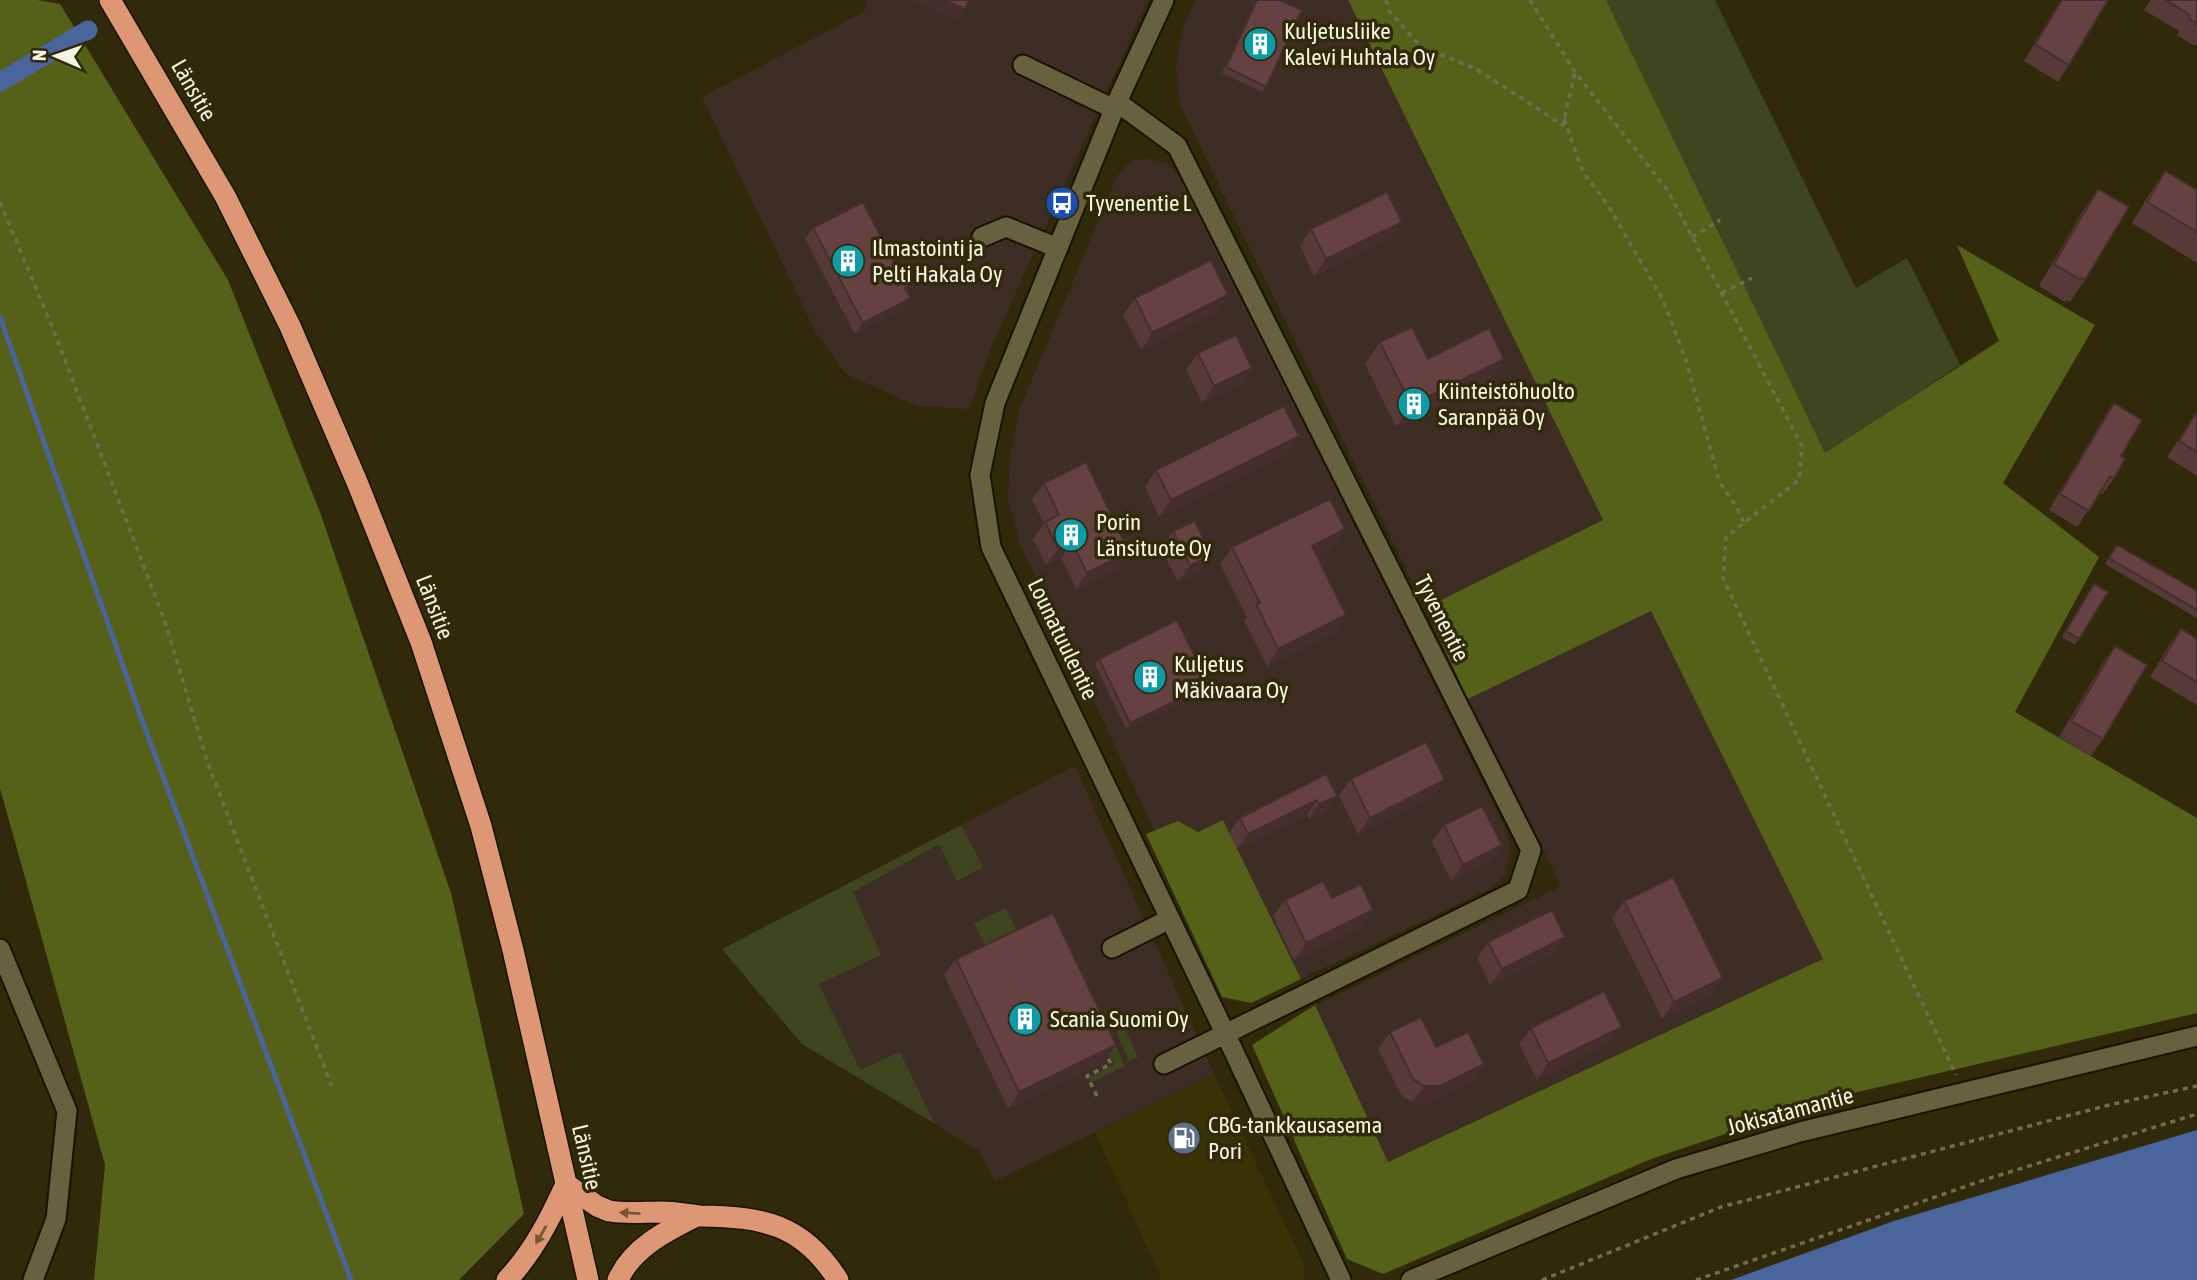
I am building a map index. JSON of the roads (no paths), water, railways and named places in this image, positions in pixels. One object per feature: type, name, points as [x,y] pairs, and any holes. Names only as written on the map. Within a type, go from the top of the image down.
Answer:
[{"type":"highway","name":"Länsitie","points":[[110,0],[225,196],[290,326],[358,482],[421,642],[481,826],[513,950],[588,1280]]},
{"type":"highway","points":[[507,1280],[541,1237],[566,1184],[597,1206],[609,1211],[751,1218],[788,1231],[818,1254],[838,1280]]},
{"type":"highway","points":[[618,1280],[629,1261],[648,1244],[666,1230],[698,1216]]},
{"type":"street","name":"Lounatuulentie","points":[[1164,0],[1115,105],[995,403],[980,475],[991,547],[1341,1280]]},
{"type":"street","name":"Tyvenentie","points":[[1023,65],[1115,105],[1177,146],[1531,850],[1518,890],[1164,1064]]},
{"type":"street","points":[[982,237],[1006,227],[1058,248]]},
{"type":"street","points":[[1112,948],[1170,919]]},
{"type":"street","points":[[0,949],[67,1111],[56,1219],[33,1280]]},
{"type":"street","name":"Jokisatamantie","points":[[1411,1280],[1676,1169],[1800,1132],[2197,1036]]},
{"type":"water","points":[[2197,1130],[2197,1280],[1731,1280],[1894,1221]]},
{"type":"waterway","points":[[0,82],[88,30]]},
{"type":"waterway","points":[[0,317],[142,720],[351,1280]]},
{"type":"place","name":"Kuljetusliike Kalevi Huhtala Oy","points":[[1260,44]]},
{"type":"place","name":"Tyvenentie L","points":[[1062,203]]},
{"type":"place","name":"Ilmastointi ja Pelti Hakala Oy","points":[[848,261]]},
{"type":"place","name":"Kiinteistöhuolto Saranpää Oy","points":[[1414,404]]},
{"type":"place","name":"Porin Länsituote Oy","points":[[1071,535]]},
{"type":"place","name":"Kuljetus Mäkivaara Oy","points":[[1150,677]]},
{"type":"place","name":"Scania Suomi Oy","points":[[1025,1019]]},
{"type":"place","name":"CBG-tankkausasema Pori","points":[[1184,1138]]}]
